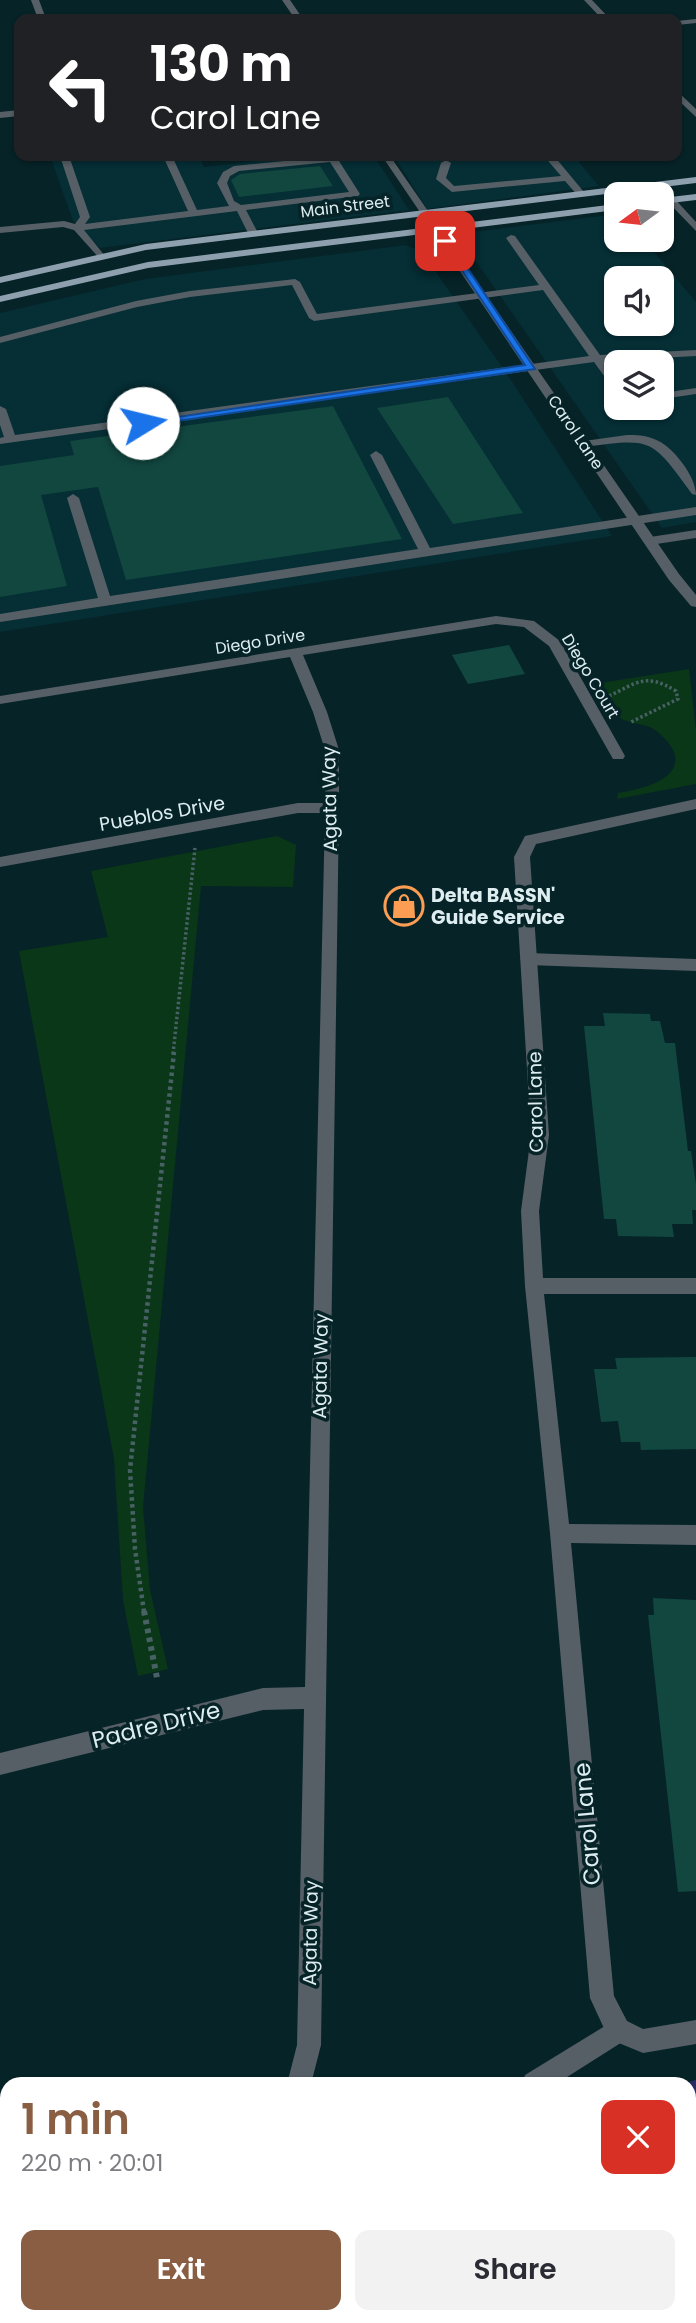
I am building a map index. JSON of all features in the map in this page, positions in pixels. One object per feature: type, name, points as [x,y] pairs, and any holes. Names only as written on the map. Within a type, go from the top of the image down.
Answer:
[{"type":"main road","name":"Main Street","points":[[0,280],[100,256],[253,233],[696,180]]},
{"type":"main road","points":[[674,200],[696,197]]},
{"type":"main road","name":"Main Street","points":[[0,299],[148,265],[604,209]]},
{"type":"street","points":[[588,0],[601,14]]},
{"type":"street","points":[[682,99],[696,114]]},
{"type":"street","points":[[66,161],[85,216],[77,228]]},
{"type":"street","points":[[169,161],[194,214]]},
{"type":"street","points":[[253,233],[240,208],[230,203],[222,183],[226,174],[237,168],[312,161]]},
{"type":"street","points":[[0,230],[64,224],[77,228],[355,194],[334,161]]},
{"type":"street","name":"Carol Lane","points":[[389,161],[634,519],[696,603]]},
{"type":"street","points":[[553,161],[581,194]]},
{"type":"street","points":[[446,163],[441,179],[452,189],[567,178]]},
{"type":"street","points":[[674,208],[696,228]]},
{"type":"street","points":[[77,228],[100,256]]},
{"type":"street","points":[[510,238],[604,369]]},
{"type":"street","points":[[0,341],[136,304],[190,294],[295,282],[314,318],[545,287]]},
{"type":"street","points":[[0,410],[6,440],[596,358],[696,353]]},
{"type":"street","points":[[674,394],[696,391]]},
{"type":"street","points":[[584,444],[632,437],[650,439],[663,446],[696,491]]},
{"type":"street","points":[[376,455],[425,550]]},
{"type":"street","points":[[72,498],[105,601]]},
{"type":"street","points":[[0,618],[425,550],[696,511]]},
{"type":"street","points":[[650,541],[696,534]]},
{"type":"street","name":"Diego Drive","points":[[0,700],[496,620],[527,621]]},
{"type":"street","name":"Diego Court","points":[[527,621],[542,630],[555,644],[618,756]]},
{"type":"street","name":"Agata Way","points":[[295,653],[320,712],[332,750],[313,1698],[309,2045],[301,2077]]},
{"type":"street","name":"Carol Lane","points":[[618,2030],[602,1998],[561,1533],[534,1286],[530,1211],[540,1135],[522,857],[530,840],[696,804]]},
{"type":"street","name":"Pueblos Drive","points":[[0,862],[298,808],[332,808]]},
{"type":"street","points":[[528,959],[696,965]]},
{"type":"street","points":[[534,1286],[696,1286]]},
{"type":"street","points":[[561,1533],[696,1535]]},
{"type":"street","name":"Padre Drive","points":[[0,1764],[263,1699],[313,1698]]},
{"type":"street","points":[[545,2077],[618,2030],[643,2041],[696,2032]]},
{"type":"path","points":[[608,697],[627,684],[639,681],[664,683],[676,691],[678,699],[670,705],[631,722]]},
{"type":"path","points":[[157,1678],[139,1597],[131,1517],[130,1470],[195,848]]},
{"type":"shaded area","points":[[52,161],[201,161],[204,167],[259,161],[377,161],[409,210],[100,248],[73,221]]},
{"type":"shaded area","points":[[397,161],[578,161],[599,186],[427,209]]},
{"type":"shaded area","points":[[604,216],[604,252],[654,252],[666,266],[604,266],[604,336],[674,336],[674,276],[696,302],[696,522],[662,528],[457,234]]},
{"type":"shaded area","points":[[406,245],[422,252],[511,380],[612,536],[0,632],[0,313],[145,279]]},
{"type":"green space","points":[[689,669],[696,730],[696,784],[617,799],[618,793],[648,786],[668,775],[674,768],[675,759],[670,745],[655,730],[620,718],[600,683]]},
{"type":"green space","points":[[277,836],[296,845],[293,887],[201,886],[143,1507],[150,1590],[168,1669],[138,1676],[123,1600],[114,1459],[19,951],[108,937],[91,871]]},
{"type":"building","points":[[320,166],[333,186],[239,197],[231,180],[240,174]]},
{"type":"building","points":[[448,397],[523,513],[453,524],[377,408]]},
{"type":"building","points":[[333,406],[402,539],[126,580],[98,487],[41,495],[67,586],[0,597],[0,466],[74,455],[70,441]]},
{"type":"building","points":[[509,645],[525,674],[468,684],[452,655]]},
{"type":"building","points":[[603,1013],[650,1014],[651,1021],[660,1021],[665,1043],[675,1043],[688,1151],[691,1151],[696,1184],[696,1210],[692,1210],[693,1224],[672,1224],[674,1237],[618,1236],[616,1219],[604,1219],[584,1026],[605,1026]]},
{"type":"building","points":[[696,1357],[696,1449],[641,1450],[640,1442],[621,1442],[618,1421],[601,1422],[594,1369],[617,1369],[615,1358]]},
{"type":"building","points":[[653,1598],[696,1600],[696,1891],[678,1892],[648,1615],[654,1615]]},
{"type":"place","name":"Delta BASSN' Guide Service","points":[[404,906]]},
{"type":"route","points":[[143,423],[532,367],[445,241]]}]
